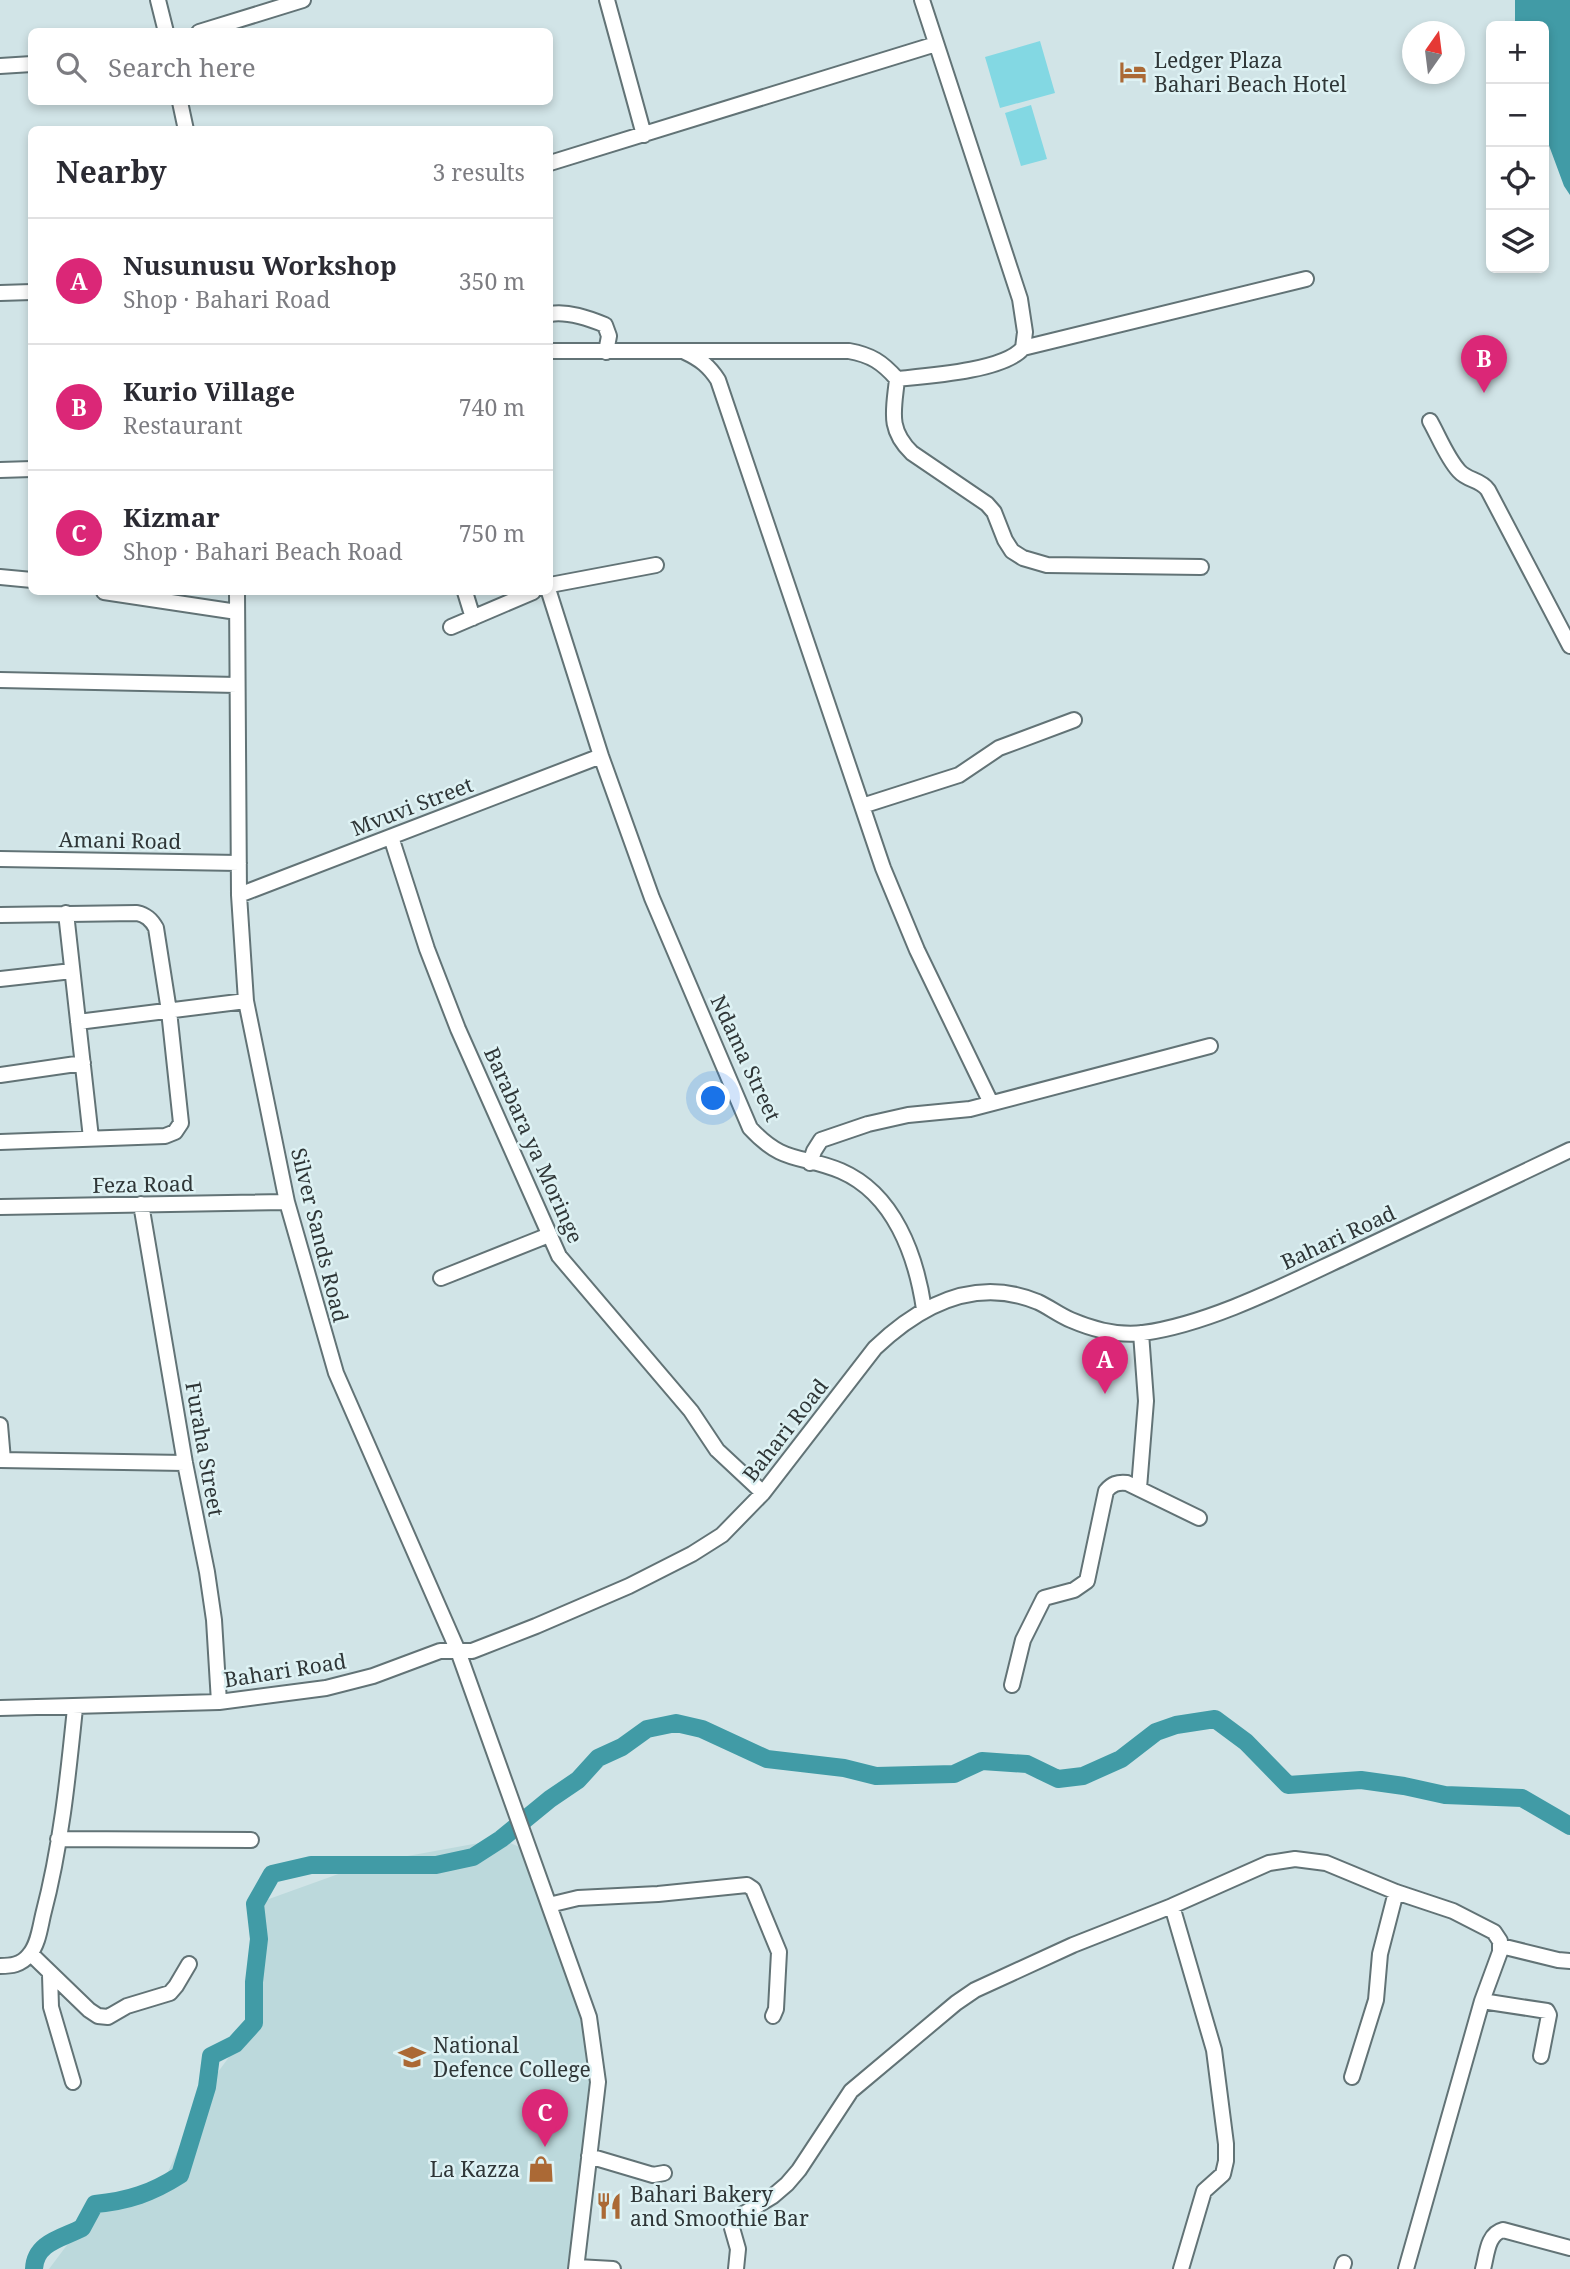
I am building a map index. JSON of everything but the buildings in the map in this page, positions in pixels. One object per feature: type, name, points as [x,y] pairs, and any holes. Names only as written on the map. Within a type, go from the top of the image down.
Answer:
[{"type":"street","points":[[158,0],[165,28]]},
{"type":"street","points":[[212,28],[303,0]]},
{"type":"street","points":[[607,0],[644,135]]},
{"type":"street","points":[[922,0],[1020,299],[1025,332],[1023,348]]},
{"type":"street","points":[[553,162],[936,44]]},
{"type":"street","points":[[0,66],[28,64]]},
{"type":"street","points":[[181,105],[185,126]]},
{"type":"street","points":[[897,379],[951,374],[1011,358],[1023,348],[1306,279]]},
{"type":"street","points":[[0,293],[28,292]]},
{"type":"street","points":[[553,314],[591,319],[605,325],[609,336],[606,352]]},
{"type":"street","points":[[553,351],[849,351],[868,354],[884,364],[897,379],[893,419],[902,444],[987,504],[999,520],[1005,540],[1012,551],[1023,558],[1047,565],[1202,567]]},
{"type":"street","points":[[685,352],[710,368],[718,380],[883,868],[917,950],[991,1103]]},
{"type":"street","points":[[1430,421],[1460,472],[1469,479],[1480,482],[1488,490],[1570,646]]},
{"type":"street","points":[[0,470],[28,468]]},
{"type":"street","points":[[553,584],[656,565]]},
{"type":"street","points":[[0,577],[28,580]]},
{"type":"street","points":[[124,595],[237,612]]},
{"type":"street","name":"Silver Sands Road","points":[[237,595],[239,895],[246,1001],[287,1202],[336,1374],[458,1651],[589,2017],[598,2081],[576,2268]]},
{"type":"street","points":[[467,595],[473,618]]},
{"type":"street","points":[[451,627],[526,595]]},
{"type":"street","name":"Ndama Street","points":[[550,595],[601,756],[652,898],[750,1128],[766,1145],[786,1156],[840,1171],[868,1186],[890,1210],[904,1238],[924,1309]]},
{"type":"street","points":[[0,680],[237,685]]},
{"type":"street","points":[[862,806],[959,775],[999,748],[1074,720]]},
{"type":"street","name":"Mvuvi Street","points":[[239,895],[601,756]]},
{"type":"street","name":"Barabara ya Moringe","points":[[391,837],[427,949],[454,1017],[559,1255],[691,1411],[717,1450],[763,1493]]},
{"type":"street","name":"Amani Road","points":[[0,859],[239,863]]},
{"type":"street","points":[[66,913],[91,1138]]},
{"type":"street","points":[[0,915],[136,913],[149,918],[156,928],[169,1011],[181,1123],[175,1132],[165,1136],[0,1142]]},
{"type":"street","points":[[0,979],[72,971]]},
{"type":"street","points":[[78,1022],[246,1001]]},
{"type":"street","points":[[810,1163],[817,1145],[832,1135],[908,1115],[970,1109],[1210,1046]]},
{"type":"street","points":[[0,1075],[83,1063]]},
{"type":"street","name":"Bahari Road","points":[[0,1708],[219,1702],[326,1688],[373,1676],[440,1651],[472,1651],[629,1586],[722,1535],[763,1493],[876,1348],[897,1327],[924,1309],[964,1295],[988,1292],[1037,1301],[1070,1319],[1102,1331],[1141,1333],[1203,1318],[1282,1286],[1570,1150]]},
{"type":"street","name":"Feza Road","points":[[0,1207],[287,1202]]},
{"type":"street","name":"Furaha Street","points":[[141,1204],[214,1620],[219,1702]]},
{"type":"street","points":[[440,1278],[549,1235]]},
{"type":"street","points":[[1139,1488],[1146,1401],[1141,1333]]},
{"type":"street","points":[[0,1425],[1,1460],[185,1463]]},
{"type":"street","points":[[1012,1685],[1023,1640],[1044,1598],[1074,1590],[1087,1581],[1106,1491],[1110,1486],[1121,1482],[1139,1488],[1199,1518]]},
{"type":"street","points":[[0,1966],[13,1966],[31,1954],[36,1945],[52,1881],[65,1802],[75,1707]]},
{"type":"street","points":[[58,1839],[251,1840]]},
{"type":"street","points":[[736,2269],[738,2249],[732,2228],[735,2219],[773,2196],[787,2184],[851,2091],[956,2003],[975,1990],[1073,1945],[1172,1906],[1269,1863],[1295,1859],[1326,1863],[1396,1892],[1453,1910],[1494,1932],[1501,1946],[1482,2001],[1405,2269]]},
{"type":"street","points":[[549,1905],[578,1898],[658,1894],[747,1885],[752,1889],[779,1952],[776,2009],[772,2016]]},
{"type":"street","points":[[1352,2077],[1376,2000],[1380,1954],[1396,1892]]},
{"type":"street","points":[[1172,1906],[1214,2050],[1226,2144],[1223,2174],[1204,2191],[1181,2269]]},
{"type":"street","points":[[1501,1946],[1570,1961]]},
{"type":"street","points":[[31,1954],[89,2010],[98,2016],[108,2017],[127,2006],[170,1993],[189,1964]]},
{"type":"street","points":[[50,1975],[51,2007],[73,2082]]},
{"type":"street","points":[[1482,2001],[1547,2011],[1549,2015],[1541,2056]]},
{"type":"street","points":[[589,2156],[653,2175],[664,2173]]},
{"type":"street","points":[[1483,2269],[1491,2238],[1496,2232],[1503,2230],[1570,2248]]},
{"type":"street","points":[[576,2268],[613,2269]]},
{"type":"shaded area","points":[[1515,0],[1570,0],[1570,195],[1549,146],[1549,21],[1515,21]]},
{"type":"shaded area","points":[[1040,41],[1055,93],[1000,108],[985,57]]},
{"type":"shaded area","points":[[1031,105],[1047,159],[1021,166],[1005,113]]},
{"type":"shaded area","name":"National Defence College","points":[[501,1839],[531,1852],[589,2017],[598,2082],[576,2269],[49,2269],[88,2217],[161,2187],[207,2087],[254,2023],[255,1904],[369,1863]]},
{"type":"waterway","points":[[34,2269],[39,2253],[51,2242],[82,2228],[95,2204],[139,2195],[180,2175],[207,2087],[211,2056],[235,2044],[254,2023],[254,1982],[259,1939],[255,1904],[272,1874],[311,1865],[436,1865],[473,1857],[578,1780],[598,1758],[622,1747],[647,1729],[676,1723],[702,1729],[767,1759],[844,1768],[876,1776],[954,1774],[982,1761],[1027,1764],[1058,1779],[1083,1776],[1121,1759],[1156,1732],[1176,1725],[1215,1719],[1246,1742],[1288,1785],[1361,1780],[1445,1795],[1522,1798],[1570,1826]]},
{"type":"place","name":"Ledger Plaza Bahari Beach Hotel","points":[[1133,72]]},
{"type":"place","name":"Kurio Village","points":[[1484,393]]},
{"type":"place","name":"Nusunusu Workshop","points":[[1105,1394]]},
{"type":"place","name":"National Defence College","points":[[412,2057]]},
{"type":"place","name":"Kizmar","points":[[545,2147]]},
{"type":"place","name":"La Kazza","points":[[541,2169]]},
{"type":"place","name":"Bahari Bakery and Smoothie Bar","points":[[609,2206]]}]
